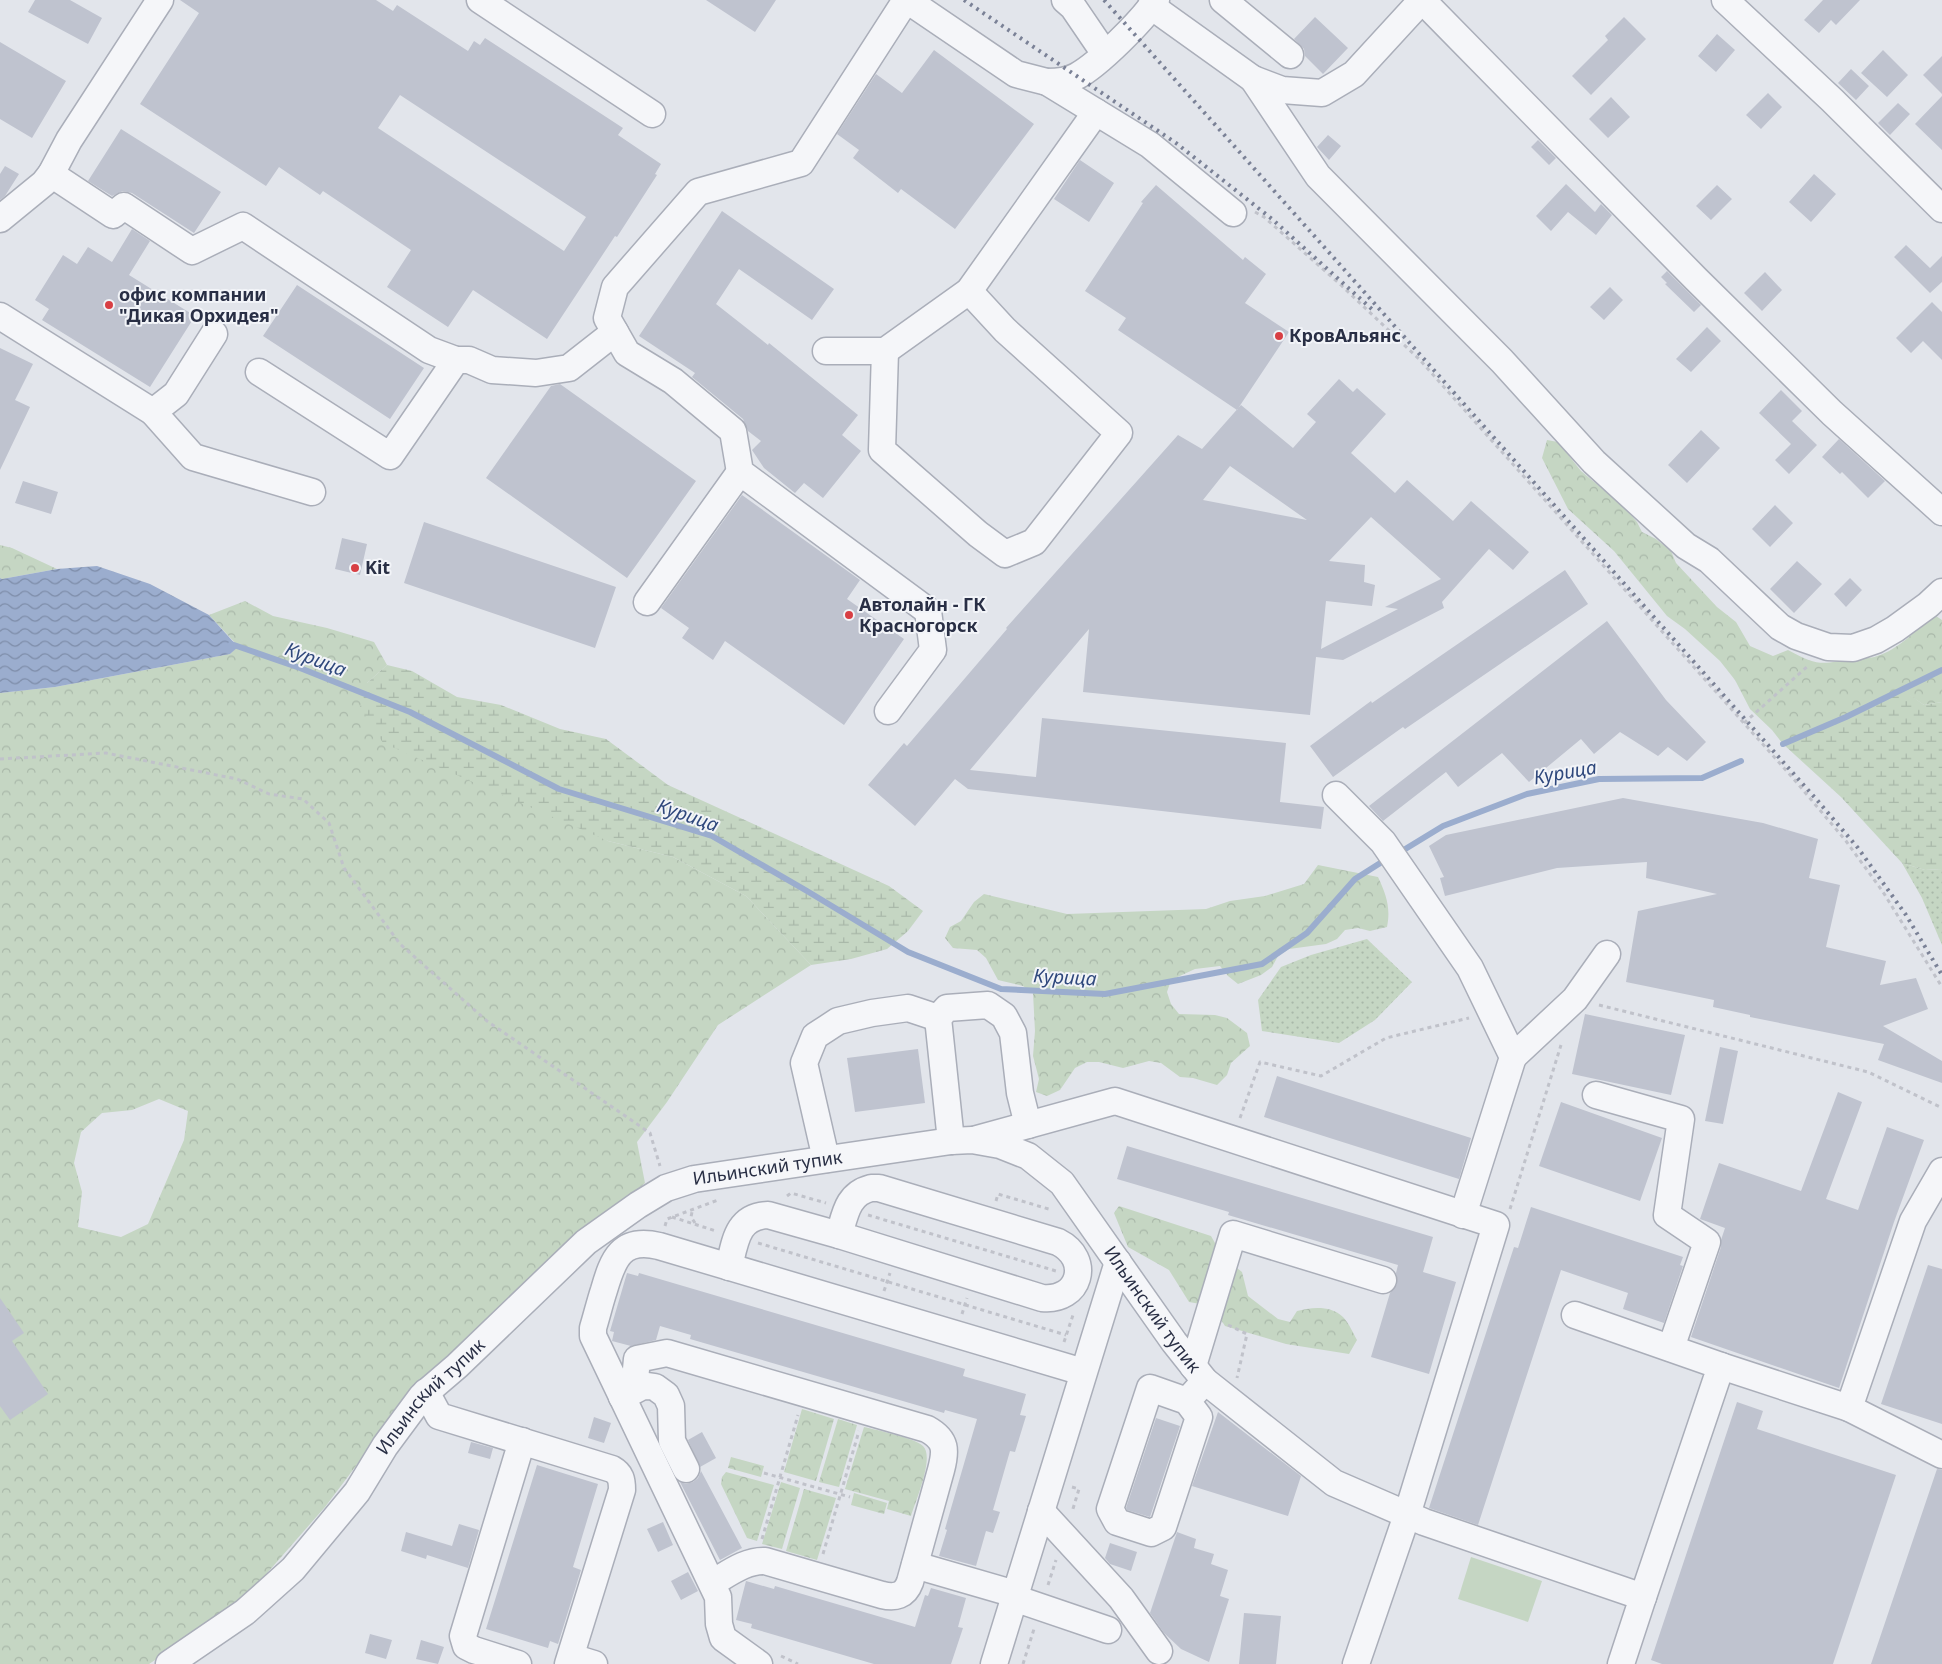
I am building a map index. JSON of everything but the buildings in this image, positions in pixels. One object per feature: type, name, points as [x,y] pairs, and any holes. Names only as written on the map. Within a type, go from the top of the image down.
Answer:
[{"type":"street","points":[[0,219],[44,183],[51,174],[69,140],[160,0]]},
{"type":"street","points":[[480,0],[652,114]]},
{"type":"street","points":[[888,711],[933,650],[928,610],[740,472],[733,431],[673,381],[627,353],[607,318],[615,287],[698,192],[801,163],[906,0],[1016,74],[1047,82],[1061,82],[1077,76],[1106,54],[1157,2],[1253,79],[1318,176],[1502,361],[1594,462],[1686,546],[1709,560],[1780,627],[1796,636],[1828,647],[1853,648],[1876,640],[1928,605],[1942,592]]},
{"type":"street","points":[[1065,0],[1074,7],[1106,54]]},
{"type":"street","points":[[1223,0],[1290,55]]},
{"type":"street","points":[[1253,79],[1282,90],[1322,93],[1354,74],[1422,0],[1696,279],[1825,406],[1942,512]]},
{"type":"street","points":[[1725,0],[1832,100],[1942,209]]},
{"type":"street","points":[[1047,82],[1150,145],[1233,213]]},
{"type":"street","points":[[826,351],[885,351],[969,291],[1096,112]]},
{"type":"street","points":[[51,174],[113,215],[124,206],[192,251],[243,226],[429,350],[456,360],[469,360],[492,370],[536,373],[569,368],[615,332]]},
{"type":"street","points":[[885,351],[882,450],[978,534],[1005,554],[1034,542],[1119,433],[1005,330],[969,291]]},
{"type":"street","points":[[0,316],[153,412],[193,457],[312,492]]},
{"type":"street","points":[[153,412],[176,394],[214,334]]},
{"type":"street","points":[[260,372],[390,456],[456,360]]},
{"type":"street","points":[[647,602],[740,472]]},
{"type":"street","points":[[1336,795],[1383,842],[1470,968],[1514,1057]]},
{"type":"street","points":[[1464,1215],[1514,1057],[1575,999],[1608,954]]},
{"type":"street","points":[[938,1018],[947,1008],[988,1006],[1004,1016],[1013,1033],[1020,1093],[1028,1125]]},
{"type":"street","points":[[826,1159],[804,1062],[815,1036],[838,1021],[872,1013],[908,1008],[938,1018]]},
{"type":"street","points":[[938,1018],[961,1141],[1115,1101],[1496,1225],[1407,1515],[1356,1664]]},
{"type":"street","points":[[1596,1095],[1681,1119],[1667,1215],[1707,1242],[1671,1348]]},
{"type":"street","name":"Ильинский тупик","points":[[169,1664],[245,1612],[293,1569],[357,1492],[385,1446],[426,1392],[457,1366],[586,1242],[638,1205],[666,1188],[694,1179],[961,1141],[1000,1145],[1028,1156],[1062,1183],[1174,1342],[1199,1373],[1231,1401],[1334,1482],[1407,1515],[1643,1597]]},
{"type":"street","points":[[1850,1408],[1913,1221],[1942,1171]]},
{"type":"street","points":[[728,1267],[736,1237],[745,1223],[752,1218],[766,1215],[838,1235],[1042,1298],[1051,1299],[1068,1292],[1074,1286],[1079,1269],[1073,1252],[1066,1246],[879,1188],[863,1190],[850,1201],[838,1235]]},
{"type":"street","points":[[1187,1401],[1199,1373],[1209,1314],[1233,1234],[1383,1280]]},
{"type":"street","points":[[759,1664],[723,1638],[718,1624],[718,1597],[712,1583],[628,1393],[593,1336],[593,1328],[611,1265],[616,1257],[631,1246],[650,1244],[1083,1372]]},
{"type":"street","points":[[994,1664],[1118,1262]]},
{"type":"street","points":[[1068,1292],[1099,1322]]},
{"type":"street","points":[[1575,1316],[1850,1408],[1942,1455]]},
{"type":"street","points":[[628,1393],[637,1359],[667,1353],[927,1429],[934,1433],[943,1444],[945,1453],[915,1565],[908,1588],[898,1596],[892,1597],[766,1561],[755,1561],[712,1583]]},
{"type":"street","points":[[1621,1664],[1721,1366]]},
{"type":"street","points":[[628,1393],[648,1386],[655,1387],[662,1390],[670,1400],[672,1441],[686,1470]]},
{"type":"street","points":[[1150,1388],[1187,1401],[1199,1417],[1163,1527],[1151,1533],[1117,1522],[1110,1509],[1150,1388]]},
{"type":"street","points":[[426,1392],[439,1416],[612,1469],[618,1472],[622,1479],[622,1490],[578,1662]]},
{"type":"street","points":[[518,1664],[466,1646],[463,1636],[522,1442]]},
{"type":"street","points":[[1041,1511],[1120,1598],[1159,1651]]},
{"type":"street","points":[[915,1565],[1015,1596],[1108,1630]]},
{"type":"path","points":[[1233,213],[1241,206],[1264,217],[1342,286],[1419,359],[1744,723],[1851,848],[1883,892],[1942,987]]},
{"type":"path","points":[[1744,723],[1828,647]]},
{"type":"path","points":[[0,759],[106,753],[237,779],[268,794],[303,799],[328,824],[344,868],[400,944],[487,1021],[650,1133],[666,1188]]},
{"type":"path","points":[[1575,999],[1868,1072],[1942,1108]]},
{"type":"path","points":[[1232,1140],[1260,1062],[1321,1076],[1386,1038],[1493,1012]]},
{"type":"path","points":[[956,1334],[998,1194],[1060,1212]]},
{"type":"path","points":[[700,1207],[692,1212],[691,1217],[692,1221],[700,1226]]},
{"type":"path","points":[[672,1217],[1066,1335]]},
{"type":"path","points":[[1209,1314],[1247,1334],[1231,1401]]},
{"type":"path","points":[[755,1561],[804,1393]]},
{"type":"path","points":[[817,1576],[865,1411]]},
{"type":"path","points":[[764,1473],[850,1498]]},
{"type":"green space","points":[[1547,440],[1558,442],[1581,471],[1624,507],[1637,522],[1642,532],[1656,539],[1671,551],[1676,563],[1717,607],[1736,622],[1750,646],[1773,656],[1788,650],[1806,659],[1820,663],[1874,657],[1900,644],[1933,614],[1942,620],[1942,702],[1924,705],[1902,690],[1783,744],[1772,730],[1750,709],[1735,680],[1720,661],[1685,629],[1667,616],[1614,551],[1568,509],[1542,458]]},
{"type":"green space","points":[[0,545],[12,548],[57,569],[2,579],[0,578]]},
{"type":"green space","points":[[245,601],[273,616],[327,628],[374,642],[387,665],[367,683],[608,841],[673,857],[746,896],[811,965],[718,1025],[667,1102],[637,1142],[645,1183],[554,1257],[411,1393],[325,1507],[239,1605],[149,1664],[0,1664],[0,693],[55,687],[230,654],[238,646],[209,615]],"holes":[[[159,1099],[188,1111],[184,1140],[148,1224],[121,1237],[78,1227],[82,1192],[74,1163],[81,1132],[102,1113],[132,1110]]]},
{"type":"green space","points":[[387,665],[412,671],[457,697],[501,705],[560,729],[606,739],[668,785],[889,886],[923,911],[908,931],[887,949],[851,959],[811,965],[746,896],[673,857],[608,841],[383,743],[360,707],[367,683]]},
{"type":"green space","points":[[1902,689],[1924,705],[1942,702],[1942,869],[1925,870],[1902,863],[1841,797],[1783,744],[1846,717]]},
{"type":"green space","points":[[1902,863],[1925,870],[1942,869],[1942,945],[1922,898]]},
{"type":"green space","points":[[1318,865],[1378,877],[1387,901],[1387,927],[1370,931],[1358,928],[1345,930],[1337,939],[1326,944],[1289,949],[1278,956],[1272,967],[1261,975],[1238,984],[1220,966],[1195,969],[1171,980],[1167,992],[1171,1004],[1179,1014],[1215,1015],[1227,1018],[1247,1033],[1250,1046],[1231,1063],[1227,1075],[1217,1085],[1193,1078],[1180,1077],[1161,1063],[1149,1061],[1123,1068],[1099,1062],[1087,1062],[1075,1068],[1060,1090],[1047,1096],[1036,1092],[1039,1079],[1033,1056],[1035,1031],[1033,993],[1023,986],[998,980],[986,958],[977,950],[953,948],[945,938],[950,927],[961,921],[974,902],[984,894],[1067,914],[1206,909],[1230,901],[1265,896],[1304,884]]},
{"type":"green space","points":[[1367,939],[1412,982],[1375,1020],[1339,1043],[1262,1031],[1258,1000],[1281,967],[1311,955]]},
{"type":"green space","points":[[1119,1206],[1211,1236],[1223,1257],[1242,1272],[1248,1296],[1278,1319],[1290,1322],[1297,1311],[1308,1309],[1321,1308],[1338,1313],[1347,1322],[1357,1340],[1349,1354],[1286,1344],[1225,1326],[1212,1306],[1189,1302],[1169,1270],[1128,1247],[1114,1213]]},
{"type":"green space","points":[[802,1409],[834,1419],[816,1481],[784,1472]]},
{"type":"green space","points":[[838,1419],[857,1425],[839,1487],[819,1482]]},
{"type":"green space","points":[[864,1427],[912,1440],[923,1446],[926,1452],[926,1469],[911,1516],[887,1509],[889,1501],[845,1489]]},
{"type":"green space","points":[[731,1457],[764,1466],[761,1477],[728,1468]]},
{"type":"green space","points":[[726,1472],[774,1485],[757,1541],[747,1538],[721,1484],[722,1477]]},
{"type":"green space","points":[[781,1482],[800,1488],[782,1549],[762,1544]]},
{"type":"green space","points":[[804,1489],[836,1498],[817,1560],[786,1551]]},
{"type":"green space","points":[[854,1493],[887,1503],[884,1514],[851,1505]]},
{"type":"green space","points":[[1471,1557],[1542,1581],[1528,1622],[1458,1599]]},
{"type":"water","points":[[97,566],[150,584],[209,615],[238,647],[230,654],[55,687],[0,693],[0,578],[57,569]]},
{"type":"waterway","name":"Курица","points":[[231,644],[300,668],[410,712],[559,789],[712,836],[908,952],[1001,989],[1105,994],[1262,964],[1307,933],[1355,879],[1385,860]]},
{"type":"waterway","name":"Курица","points":[[1783,744],[1846,717],[1942,670]]},
{"type":"waterway","name":"Курица","points":[[1402,851],[1443,826],[1527,794],[1599,779],[1702,778],[1741,761]]},
{"type":"railway","points":[[964,0],[1176,143],[1272,219],[1375,312]]},
{"type":"railway","points":[[1104,0],[1817,800],[1858,848],[1906,915],[1942,975]]},
{"type":"place","name":"офис компании \"Дикая Орхидея\"","points":[[109,305]]},
{"type":"place","name":"КровАльянс","points":[[1279,336]]},
{"type":"place","name":"Kit","points":[[355,568]]},
{"type":"place","name":"Автолайн - ГК Красногорск","points":[[849,615]]}]
